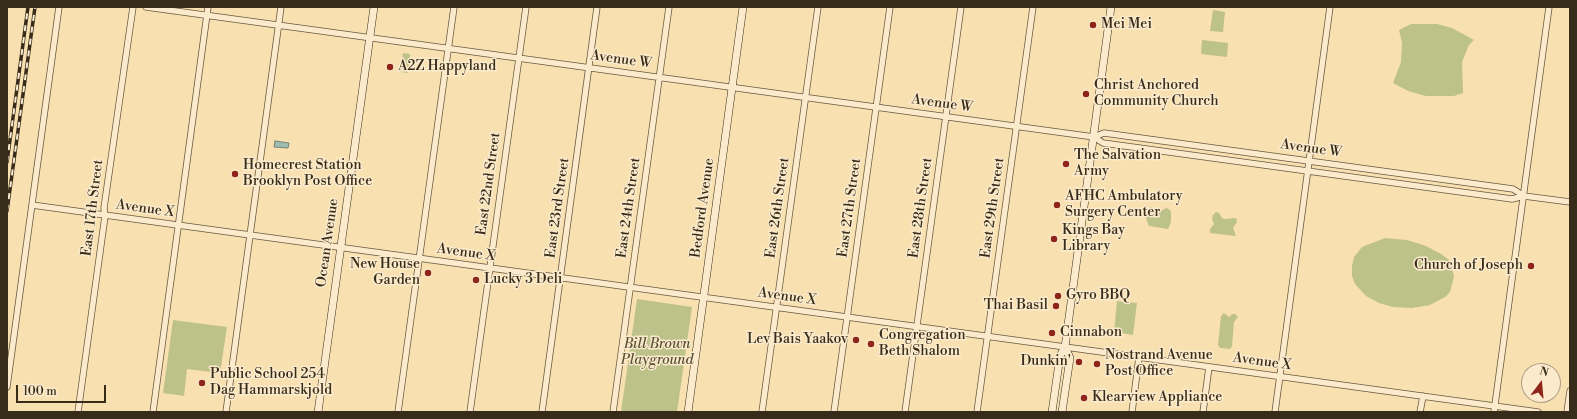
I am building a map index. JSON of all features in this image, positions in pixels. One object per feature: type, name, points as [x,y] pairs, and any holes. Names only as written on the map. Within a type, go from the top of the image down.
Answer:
[{"type":"main road","name":"Ocean Avenue","points":[[318,412],[374,7]]},
{"type":"main road","name":"Bedford Avenue","points":[[688,412],[743,7]]},
{"type":"main road","points":[[1052,412],[1060,356],[1065,347],[1111,7]]},
{"type":"main road","points":[[1062,412],[1070,358],[1065,347]]},
{"type":"street","points":[[7,387],[59,7]]},
{"type":"street","name":"East 17th Street","points":[[78,412],[105,216],[105,201],[133,7]]},
{"type":"street","name":"Avenue W","points":[[146,7],[1094,137],[1103,143],[1512,199],[1524,196],[1570,202]]},
{"type":"street","points":[[153,412],[208,7]]},
{"type":"street","points":[[226,412],[281,7]]},
{"type":"street","points":[[398,412],[454,7]]},
{"type":"street","name":"East 22nd Street","points":[[470,412],[526,7]]},
{"type":"street","name":"East 23rd Street","points":[[542,412],[597,7]]},
{"type":"street","name":"East 24th Street","points":[[613,412],[669,7]]},
{"type":"street","name":"East 26th Street","points":[[762,412],[818,7]]},
{"type":"street","name":"East 27th Street","points":[[834,412],[890,7]]},
{"type":"street","name":"East 28th Street","points":[[905,412],[961,7]]},
{"type":"street","name":"East 29th Street","points":[[977,412],[1033,7]]},
{"type":"street","points":[[1275,412],[1330,7]]},
{"type":"street","points":[[1495,409],[1550,7]]},
{"type":"street","name":"Avenue W","points":[[1094,137],[1104,133],[1309,161],[1513,189],[1524,196]]},
{"type":"street","name":"Avenue X","points":[[32,205],[1209,366],[1423,396],[1495,409],[1538,412]]},
{"type":"street","points":[[1132,412],[1139,357]]},
{"type":"street","points":[[1203,412],[1209,366]]},
{"type":"street","points":[[1567,412],[1570,391]]},
{"type":"street","points":[[1420,412],[1423,396]]},
{"type":"green space","points":[[1213,10],[1225,12],[1223,32],[1210,31]]},
{"type":"green space","points":[[1411,24],[1437,24],[1452,28],[1474,40],[1469,45],[1462,62],[1463,93],[1454,96],[1426,96],[1408,91],[1393,83],[1401,62],[1402,43],[1399,30]]},
{"type":"green space","points":[[1202,40],[1228,43],[1227,57],[1201,54]]},
{"type":"green space","points":[[403,53],[410,54],[408,73],[400,72]]},
{"type":"green space","points":[[1151,207],[1160,211],[1167,208],[1170,210],[1171,222],[1168,229],[1149,226],[1146,218]]},
{"type":"green space","points":[[1216,212],[1219,213],[1224,219],[1236,218],[1237,222],[1233,228],[1236,236],[1210,233],[1210,229],[1214,224],[1212,219],[1213,215]]},
{"type":"green space","points":[[1385,238],[1407,240],[1426,246],[1449,260],[1454,277],[1450,292],[1445,297],[1430,305],[1412,308],[1393,307],[1379,303],[1366,296],[1355,284],[1352,276],[1354,257],[1362,247]]},
{"type":"green space","name":"Bill Brown Playground","points":[[637,299],[692,307],[677,412],[621,412]]},
{"type":"green space","points":[[1117,301],[1137,303],[1133,335],[1114,332]]},
{"type":"green space","points":[[1224,313],[1229,317],[1232,314],[1235,314],[1238,317],[1234,322],[1232,346],[1230,349],[1220,348],[1218,345],[1221,316]]},
{"type":"green space","points":[[173,320],[227,327],[220,373],[187,369],[184,396],[163,393]]},
{"type":"water","points":[[275,141],[289,143],[288,148],[274,147]]},
{"type":"railway","points":[[7,162],[28,7]]},
{"type":"railway","points":[[7,211],[35,7]]},
{"type":"place","name":"Mei Mei","points":[[1093,25]]},
{"type":"place","name":"A2Z Happyland","points":[[390,67]]},
{"type":"place","name":"Christ Anchored Community Church","points":[[1086,94]]},
{"type":"place","name":"The Salvation Army","points":[[1066,164]]},
{"type":"place","name":"Homecrest Station Brooklyn Post Office","points":[[235,174]]},
{"type":"place","name":"AFHC Ambulatory Surgery Center","points":[[1057,205]]},
{"type":"place","name":"Kings Bay Library","points":[[1054,239]]},
{"type":"place","name":"Church of Joseph","points":[[1531,266]]},
{"type":"place","name":"New House Garden","points":[[428,273]]},
{"type":"place","name":"Lucky 3 Deli","points":[[476,280]]},
{"type":"place","name":"Gyro BBQ","points":[[1058,296]]},
{"type":"place","name":"Thai Basil","points":[[1056,306]]},
{"type":"place","name":"Cinnabon","points":[[1052,333]]},
{"type":"place","name":"Lev Bais Yaakov","points":[[856,340]]},
{"type":"place","name":"Congregation Beth Shalom","points":[[871,344]]},
{"type":"place","name":"Dunkin'","points":[[1079,362]]},
{"type":"place","name":"Nostrand Avenue Post Office","points":[[1097,364]]},
{"type":"place","name":"Public School 254 Dag Hammarskjold","points":[[202,383]]},
{"type":"place","name":"Klearview Appliance","points":[[1084,398]]}]
